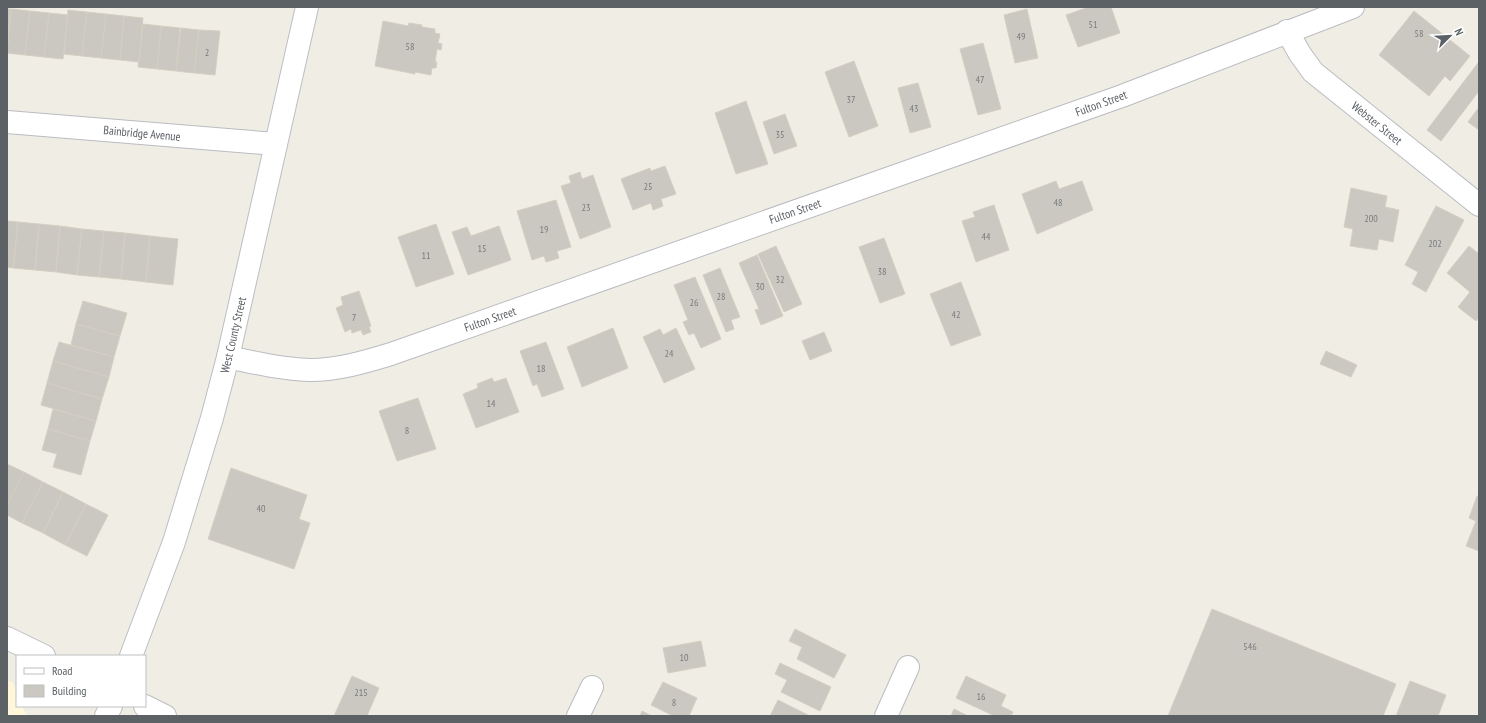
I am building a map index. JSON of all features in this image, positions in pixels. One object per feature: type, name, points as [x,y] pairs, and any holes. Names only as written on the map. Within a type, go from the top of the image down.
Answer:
[{"type":"street","name":"West County Street","points":[[131,655],[187,502],[212,418],[228,357],[307,7]]},
{"type":"street","name":"Fulton Street","points":[[228,357],[256,363],[311,370],[358,363],[391,354],[1122,96],[1287,31],[1353,7]]},
{"type":"street","name":"Webster Street","points":[[1287,31],[1300,54],[1313,72],[1479,205]]},
{"type":"street","name":"Bainbridge Avenue","points":[[7,122],[276,144]]},
{"type":"street","points":[[7,638],[42,655]]},
{"type":"street","points":[[886,716],[908,667]]},
{"type":"street","points":[[578,716],[592,687]]},
{"type":"street","points":[[146,706],[165,716]]},
{"type":"street","points":[[106,716],[110,707]]},
{"type":"shaded area","points":[[7,680],[13,683],[16,690],[16,707],[22,707],[27,716],[7,716]]},
{"type":"building","points":[[1089,7],[1111,7],[1120,33],[1078,47],[1066,15]]},
{"type":"building","points":[[7,9],[11,9],[7,45]]},
{"type":"building","points":[[11,9],[30,11],[25,55],[7,53]]},
{"type":"building","points":[[1027,9],[1038,58],[1015,63],[1004,15]]},
{"type":"building","points":[[68,10],[87,12],[82,56],[64,54]]},
{"type":"building","points":[[30,11],[49,13],[44,57],[25,55]]},
{"type":"building","points":[[1414,11],[1470,56],[1450,81],[1445,76],[1429,96],[1379,55]]},
{"type":"building","points":[[87,12],[106,14],[101,58],[82,56]]},
{"type":"building","points":[[49,13],[68,15],[63,59],[44,57]]},
{"type":"building","points":[[106,14],[124,16],[120,60],[101,58]]},
{"type":"building","points":[[124,16],[143,18],[139,62],[120,60]]},
{"type":"building","points":[[383,21],[408,26],[409,23],[422,25],[422,27],[435,29],[435,33],[440,34],[438,43],[442,44],[441,50],[437,49],[435,62],[437,62],[436,68],[432,68],[431,75],[415,72],[415,74],[375,66]]},
{"type":"building","points":[[143,24],[161,26],[157,69],[138,67]]},
{"type":"building","points":[[161,26],[180,28],[176,71],[157,69]]},
{"type":"building","points":[[181,28],[199,30],[194,73],[176,71]]},
{"type":"building","points":[[199,30],[220,31],[215,75],[194,73]]},
{"type":"building","points":[[983,43],[1001,109],[978,115],[960,49]]},
{"type":"building","points":[[854,61],[878,126],[849,137],[825,72]]},
{"type":"building","points":[[1478,63],[1479,91],[1441,141],[1427,130]]},
{"type":"building","points":[[918,83],[931,127],[910,133],[898,88]]},
{"type":"building","points":[[746,101],[768,164],[736,174],[715,113]]},
{"type":"building","points":[[1479,107],[1479,130],[1468,122]]},
{"type":"building","points":[[785,114],[797,146],[774,154],[763,122]]},
{"type":"building","points":[[665,166],[676,194],[661,199],[663,206],[653,210],[651,203],[633,210],[621,179],[650,168],[651,171]]},
{"type":"building","points":[[580,172],[582,179],[593,175],[611,227],[580,239],[561,186],[571,183],[569,176]]},
{"type":"building","points":[[1056,181],[1059,189],[1082,181],[1093,210],[1037,234],[1022,194]]},
{"type":"building","points":[[1351,188],[1387,196],[1385,207],[1399,210],[1393,242],[1379,239],[1377,250],[1350,246],[1353,229],[1344,227]]},
{"type":"building","points":[[556,200],[571,247],[557,251],[559,258],[546,262],[544,256],[532,260],[517,211]]},
{"type":"building","points":[[994,205],[1009,250],[976,262],[962,221],[975,217],[973,212]]},
{"type":"building","points":[[1436,206],[1464,220],[1426,292],[1412,284],[1418,272],[1405,265]]},
{"type":"building","points":[[7,221],[18,222],[13,268],[7,267]]},
{"type":"building","points":[[18,222],[39,224],[35,270],[13,268]]},
{"type":"building","points":[[39,224],[60,226],[56,272],[35,270]]},
{"type":"building","points":[[436,224],[454,274],[416,287],[398,237]]},
{"type":"building","points":[[60,226],[82,229],[77,275],[56,272]]},
{"type":"building","points":[[499,226],[511,260],[468,275],[452,232],[467,227],[471,236]]},
{"type":"building","points":[[82,229],[104,231],[99,277],[77,275]]},
{"type":"building","points":[[104,231],[125,233],[121,279],[99,277]]},
{"type":"building","points":[[125,233],[150,236],[146,282],[121,279]]},
{"type":"building","points":[[150,236],[178,239],[173,285],[146,282]]},
{"type":"building","points":[[884,238],[905,294],[880,303],[859,247]]},
{"type":"building","points":[[776,246],[802,304],[784,312],[758,254]]},
{"type":"building","points":[[1469,246],[1479,254],[1479,317],[1476,321],[1458,307],[1470,292],[1447,273]]},
{"type":"building","points":[[757,255],[783,316],[761,325],[755,310],[759,309],[739,263]]},
{"type":"building","points":[[720,268],[740,317],[731,320],[734,329],[726,332],[703,275]]},
{"type":"building","points":[[695,277],[721,339],[701,348],[694,333],[689,335],[683,322],[688,320],[674,285]]},
{"type":"building","points":[[961,282],[981,335],[951,346],[930,294]]},
{"type":"building","points":[[359,291],[371,326],[369,327],[371,332],[363,335],[361,330],[352,333],[351,329],[345,332],[336,308],[343,305],[341,297]]},
{"type":"building","points":[[83,301],[127,313],[120,336],[76,324]]},
{"type":"building","points":[[76,324],[120,336],[114,357],[71,345]]},
{"type":"building","points":[[613,328],[628,368],[582,387],[567,347]]},
{"type":"building","points":[[676,328],[695,369],[664,383],[643,337],[660,329],[663,335]]},
{"type":"building","points":[[824,332],[832,351],[810,360],[802,341]]},
{"type":"building","points":[[59,342],[114,357],[109,377],[53,361]]},
{"type":"building","points":[[546,342],[564,389],[542,397],[537,384],[533,386],[520,351]]},
{"type":"building","points":[[1326,351],[1357,365],[1351,377],[1320,364]]},
{"type":"building","points":[[53,361],[109,377],[102,399],[47,383]]},
{"type":"building","points":[[492,378],[494,382],[506,378],[519,412],[476,428],[463,394],[478,388],[477,384]]},
{"type":"building","points":[[47,383],[102,399],[96,421],[41,405]]},
{"type":"building","points":[[418,398],[436,449],[397,461],[379,411]]},
{"type":"building","points":[[53,409],[96,421],[90,441],[48,429]]},
{"type":"building","points":[[48,429],[90,441],[81,475],[53,467],[57,454],[42,450]]},
{"type":"building","points":[[7,464],[24,472],[7,505]]},
{"type":"building","points":[[231,468],[307,495],[299,519],[310,523],[294,569],[208,539]]},
{"type":"building","points":[[24,472],[43,482],[22,523],[7,515],[7,505]]},
{"type":"building","points":[[43,482],[63,492],[43,533],[22,523]]},
{"type":"building","points":[[63,492],[86,504],[65,545],[43,533]]},
{"type":"building","points":[[1477,496],[1479,496],[1479,551],[1466,546],[1476,521],[1469,518]]},
{"type":"building","points":[[86,504],[108,515],[87,556],[65,545]]},
{"type":"building","points":[[1212,609],[1396,684],[1383,716],[1168,716]]},
{"type":"building","points":[[795,629],[846,655],[834,678],[797,659],[802,647],[789,641]]},
{"type":"building","points":[[701,641],[706,666],[668,673],[663,648]]},
{"type":"building","points":[[780,663],[831,687],[820,711],[781,692],[787,680],[775,674]]},
{"type":"building","points":[[352,676],[379,688],[367,716],[334,716]]},
{"type":"building","points":[[966,676],[1006,695],[1001,706],[1013,712],[1011,716],[995,716],[956,698]]},
{"type":"building","points":[[1410,681],[1446,695],[1438,716],[1396,716]]},
{"type":"building","points":[[663,682],[697,698],[689,716],[673,716],[651,705]]},
{"type":"building","points":[[778,700],[810,716],[770,716]]},
{"type":"building","points":[[954,709],[968,716],[951,716]]},
{"type":"building","points":[[642,711],[652,716],[640,716]]}]
